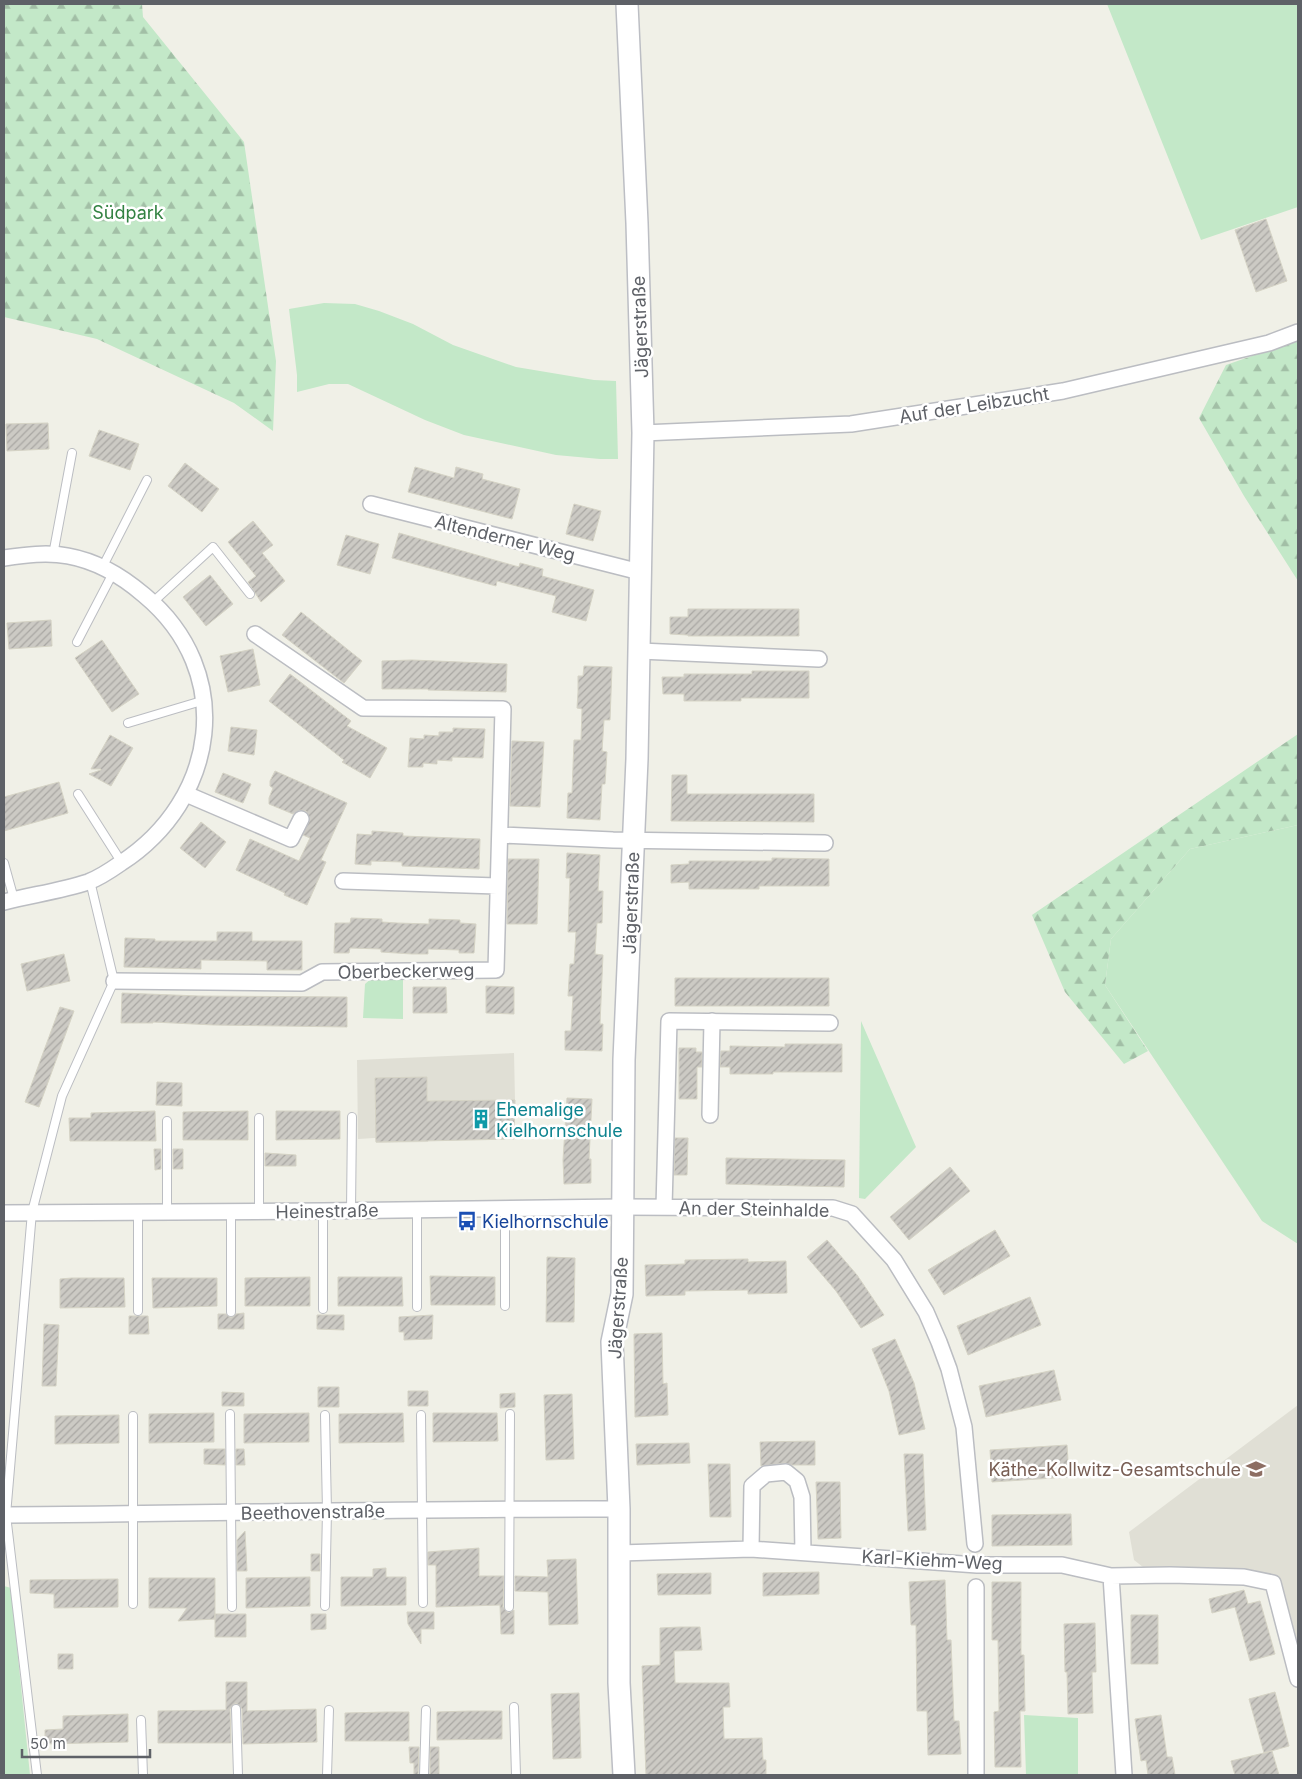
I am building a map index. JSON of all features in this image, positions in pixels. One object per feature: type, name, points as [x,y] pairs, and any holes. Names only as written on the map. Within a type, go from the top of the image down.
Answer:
[{"type":"street","name":"Jägerstraße","points":[[624,1775],[619,1683],[620,1553],[612,1342],[622,1294],[624,1060],[640,651],[643,433],[637,223],[627,4]]},
{"type":"street","name":"Auf der Leibzucht","points":[[643,433],[851,424],[1062,391],[1177,366],[1269,343],[1298,332]]},
{"type":"street","name":"Altenderner Weg","points":[[371,504],[640,572]]},
{"type":"street","points":[[4,558],[30,555],[68,556],[108,570],[135,587],[153,602],[182,638],[196,666],[205,700],[204,738],[195,775],[186,794],[157,833],[122,863],[90,881],[9,901]]},
{"type":"street","name":"Oberbeckerweg","points":[[114,981],[302,983],[322,972],[496,970],[503,709],[363,708],[254,634]]},
{"type":"street","points":[[640,651],[819,660]]},
{"type":"street","points":[[186,794],[291,839],[300,819]]},
{"type":"street","points":[[501,835],[633,840]]},
{"type":"street","name":"Jägerstraße","points":[[633,840],[825,842]]},
{"type":"street","points":[[343,881],[497,886]]},
{"type":"street","points":[[664,1207],[669,1021],[830,1023]]},
{"type":"street","points":[[710,1116],[712,1021]]},
{"type":"street","name":"An der Steinhalde","points":[[622,1207],[833,1208],[852,1214],[894,1260],[926,1312],[949,1369],[964,1427],[975,1544]]},
{"type":"street","name":"Heinestraße","points":[[4,1213],[622,1207]]},
{"type":"street","points":[[751,1549],[752,1486],[766,1474],[786,1472],[797,1481],[802,1497],[802,1552]]},
{"type":"street","name":"Beethovenstraße","points":[[6,1515],[619,1509]]},
{"type":"street","name":"Karl-Kiehm-Weg","points":[[620,1553],[751,1549],[977,1565],[1062,1565],[1111,1576],[1244,1577],[1273,1583],[1298,1679]]},
{"type":"street","points":[[1111,1576],[1124,1775]]},
{"type":"street","points":[[976,1587],[976,1775]]},
{"type":"lane","points":[[53,555],[72,453]]},
{"type":"lane","points":[[76,642],[147,480]]},
{"type":"lane","points":[[153,602],[213,547],[250,594]]},
{"type":"lane","points":[[128,723],[205,700]]},
{"type":"lane","points":[[78,794],[122,863]]},
{"type":"lane","points":[[4,863],[9,901]]},
{"type":"lane","points":[[37,1775],[6,1515],[32,1212],[62,1096],[114,981],[90,881]]},
{"type":"lane","points":[[351,1211],[352,1116]]},
{"type":"lane","points":[[258,1212],[259,1118]]},
{"type":"lane","points":[[167,1121],[167,1212]]},
{"type":"lane","points":[[505,1208],[505,1306]]},
{"type":"lane","points":[[416,1210],[417,1307]]},
{"type":"lane","points":[[323,1211],[323,1309]]},
{"type":"lane","points":[[231,1212],[231,1312]]},
{"type":"lane","points":[[138,1213],[138,1312]]},
{"type":"lane","points":[[230,1414],[232,1607]]},
{"type":"lane","points":[[509,1607],[510,1414]]},
{"type":"lane","points":[[325,1606],[327,1511],[326,1415]]},
{"type":"lane","points":[[421,1415],[423,1603]]},
{"type":"lane","points":[[133,1604],[134,1416]]},
{"type":"lane","points":[[514,1707],[516,1775]]},
{"type":"lane","points":[[236,1709],[238,1775]]},
{"type":"lane","points":[[327,1775],[329,1710]]},
{"type":"lane","points":[[424,1775],[426,1710]]},
{"type":"lane","points":[[141,1720],[143,1775]]},
{"type":"shaded area","points":[[514,1053],[515,1100],[447,1101],[428,1137],[428,1142],[376,1143],[375,1138],[358,1139],[357,1060]]},
{"type":"shaded area","name":"Käthe-Kollwitz-Gesamtschule","points":[[1298,1405],[1298,1648],[1278,1581],[1157,1578],[1134,1560],[1129,1532]]},
{"type":"green space","name":"Südpark","points":[[4,4],[142,4],[143,17],[244,142],[276,361],[273,431],[234,403],[97,339],[4,317]]},
{"type":"green space","points":[[1107,4],[1298,4],[1298,207],[1201,240]]},
{"type":"green space","points":[[324,303],[355,304],[379,311],[413,324],[453,345],[516,367],[594,380],[616,381],[618,459],[556,455],[464,435],[425,420],[348,384],[329,384],[297,392],[297,375],[289,309]]},
{"type":"green space","points":[[1298,340],[1298,581],[1244,496],[1199,418],[1226,365]]},
{"type":"green space","points":[[1298,734],[1298,825],[1190,849],[1111,939],[1105,985],[1148,1051],[1124,1064],[1065,992],[1032,915]]},
{"type":"green space","points":[[1298,825],[1298,1244],[1262,1221],[1105,985],[1111,939],[1190,849]]},
{"type":"green space","points":[[373,977],[403,978],[403,1019],[363,1018],[365,984]]},
{"type":"green space","points":[[861,1021],[916,1147],[865,1199],[859,1198]]},
{"type":"green space","points":[[4,1586],[11,1588],[30,1775],[4,1775]]},
{"type":"green space","points":[[1024,1715],[1078,1718],[1078,1775],[1026,1775]]},
{"type":"building","points":[[1266,219],[1287,281],[1256,292],[1235,230]]},
{"type":"building","points":[[48,423],[49,449],[7,451],[6,424]]},
{"type":"building","points":[[99,430],[139,444],[130,470],[89,456]]},
{"type":"building","points":[[185,463],[219,489],[202,512],[168,486]]},
{"type":"building","points":[[415,467],[454,478],[456,467],[483,474],[482,479],[520,489],[512,519],[408,492]]},
{"type":"building","points":[[574,504],[601,511],[593,541],[566,534]]},
{"type":"building","points":[[253,521],[273,545],[262,553],[285,581],[261,602],[248,582],[256,576],[228,542]]},
{"type":"building","points":[[399,533],[519,567],[520,563],[543,569],[542,576],[594,590],[586,621],[552,612],[556,596],[497,581],[496,586],[392,558]]},
{"type":"building","points":[[346,535],[379,544],[370,574],[337,565]]},
{"type":"building","points":[[210,575],[233,604],[206,626],[183,597]]},
{"type":"building","points":[[688,609],[799,609],[799,636],[688,636],[670,634],[670,617],[688,617]]},
{"type":"building","points":[[301,612],[362,661],[344,683],[282,635]]},
{"type":"building","points":[[51,620],[52,646],[9,649],[7,623]]},
{"type":"building","points":[[102,640],[139,694],[112,712],[75,658]]},
{"type":"building","points":[[253,649],[260,685],[228,692],[220,656]]},
{"type":"building","points":[[412,660],[507,664],[506,692],[382,689],[382,661]]},
{"type":"building","points":[[584,666],[612,667],[610,720],[604,720],[602,751],[607,752],[605,784],[602,784],[600,820],[567,818],[568,793],[572,793],[574,740],[581,740],[582,709],[577,708],[578,676],[583,676]]},
{"type":"building","points":[[752,671],[809,671],[809,698],[741,698],[741,701],[684,701],[684,694],[663,694],[662,677],[684,677],[684,674],[752,674]]},
{"type":"building","points":[[290,674],[351,721],[347,726],[387,748],[370,778],[342,762],[344,760],[269,701]]},
{"type":"building","points":[[231,727],[257,730],[254,755],[228,751]]},
{"type":"building","points":[[453,728],[485,729],[483,758],[452,757],[452,761],[437,760],[437,764],[423,763],[423,767],[408,767],[410,738],[424,739],[424,735],[439,736],[439,732],[453,732]]},
{"type":"building","points":[[110,735],[133,748],[111,786],[89,774],[101,770],[91,769]]},
{"type":"building","points":[[512,741],[544,742],[540,807],[510,806]]},
{"type":"building","points":[[275,771],[347,803],[321,860],[326,862],[307,905],[236,870],[250,839],[299,861],[310,838],[303,835],[310,819],[306,811],[300,810],[293,814],[269,804],[273,788],[270,786],[270,781]]},
{"type":"building","points":[[223,773],[251,784],[243,803],[215,792]]},
{"type":"building","points":[[672,775],[687,775],[687,794],[814,794],[814,822],[671,821]]},
{"type":"building","points":[[59,782],[68,813],[4,831],[4,797]]},
{"type":"building","points":[[201,822],[226,842],[205,868],[180,848]]},
{"type":"building","points":[[372,831],[403,833],[403,836],[480,839],[479,869],[402,866],[402,862],[371,861],[371,865],[355,864],[357,834],[372,835]]},
{"type":"building","points":[[567,853],[600,855],[598,891],[603,891],[602,923],[597,923],[595,954],[603,955],[600,1024],[603,1024],[602,1051],[565,1050],[565,1031],[571,1031],[573,996],[568,996],[570,964],[574,964],[576,932],[568,932],[570,878],[566,878]]},
{"type":"building","points":[[772,858],[829,859],[829,886],[689,889],[689,882],[671,883],[671,865],[689,864],[689,861],[772,861]]},
{"type":"building","points":[[508,859],[539,859],[537,924],[507,924]]},
{"type":"building","points":[[351,918],[382,919],[382,922],[429,924],[429,919],[460,920],[460,923],[476,924],[474,953],[459,953],[459,950],[428,949],[428,954],[412,954],[381,952],[381,949],[350,948],[349,953],[334,953],[335,923],[350,923]]},
{"type":"building","points":[[217,932],[252,932],[252,941],[302,941],[302,970],[267,970],[267,961],[201,960],[201,969],[124,967],[125,938],[155,939],[155,941],[217,941]]},
{"type":"building","points":[[64,954],[70,981],[27,991],[21,964]]},
{"type":"building","points":[[675,978],[829,978],[829,1006],[675,1006]]},
{"type":"building","points":[[486,986],[514,987],[514,1014],[486,1013]]},
{"type":"building","points":[[413,987],[446,987],[447,1013],[413,1013]]},
{"type":"building","points":[[122,993],[199,996],[347,997],[347,1027],[153,1022],[121,1023]]},
{"type":"building","points":[[60,1007],[74,1011],[39,1107],[25,1102]]},
{"type":"building","points":[[785,1044],[842,1044],[842,1072],[730,1074],[730,1067],[720,1067],[721,1051],[730,1051],[730,1046],[785,1047]]},
{"type":"building","points":[[679,1048],[696,1048],[696,1052],[702,1052],[702,1067],[697,1067],[697,1099],[679,1099]]},
{"type":"building","points":[[427,1077],[427,1101],[515,1100],[514,1139],[376,1142],[375,1078]]},
{"type":"building","points":[[157,1082],[182,1083],[182,1106],[156,1105]]},
{"type":"building","points":[[567,1098],[592,1099],[589,1159],[591,1159],[591,1183],[564,1184],[563,1160]]},
{"type":"building","points":[[155,1111],[156,1141],[70,1141],[69,1118],[91,1118],[91,1113]]},
{"type":"building","points":[[248,1111],[248,1140],[183,1140],[183,1112]]},
{"type":"building","points":[[276,1111],[340,1111],[340,1139],[276,1140]]},
{"type":"building","points":[[675,1138],[688,1138],[687,1175],[674,1175]]},
{"type":"building","points":[[154,1149],[161,1149],[161,1169],[155,1170]]},
{"type":"building","points":[[173,1149],[183,1149],[183,1169],[173,1169]]},
{"type":"building","points":[[265,1153],[296,1155],[296,1166],[265,1166]]},
{"type":"building","points":[[726,1158],[845,1160],[844,1187],[726,1184]]},
{"type":"building","points":[[950,1167],[970,1191],[909,1240],[890,1217]]},
{"type":"building","points":[[995,1230],[1010,1256],[944,1295],[928,1270]]},
{"type":"building","points":[[827,1240],[857,1275],[884,1315],[861,1328],[836,1291],[807,1257]]},
{"type":"building","points":[[547,1257],[575,1258],[574,1322],[546,1322]]},
{"type":"building","points":[[748,1259],[748,1262],[786,1261],[787,1293],[748,1294],[748,1290],[685,1291],[685,1295],[646,1296],[645,1265],[685,1264],[685,1260]]},
{"type":"building","points":[[430,1276],[495,1277],[495,1305],[431,1305]]},
{"type":"building","points":[[310,1277],[310,1306],[245,1306],[245,1278]]},
{"type":"building","points":[[338,1277],[402,1277],[403,1306],[338,1306]]},
{"type":"building","points":[[124,1278],[125,1307],[60,1308],[60,1279]]},
{"type":"building","points":[[152,1278],[217,1278],[217,1306],[153,1308]]},
{"type":"building","points":[[1030,1297],[1041,1325],[968,1355],[957,1326]]},
{"type":"building","points":[[244,1313],[244,1329],[218,1329],[218,1314],[226,1314],[231,1318],[236,1314]]},
{"type":"building","points":[[317,1315],[344,1315],[344,1330],[317,1329]]},
{"type":"building","points":[[433,1315],[432,1339],[404,1340],[404,1332],[399,1332],[399,1317]]},
{"type":"building","points":[[129,1316],[148,1316],[149,1334],[129,1334]]},
{"type":"building","points":[[44,1324],[59,1325],[56,1386],[42,1386]]},
{"type":"building","points":[[662,1333],[663,1384],[667,1383],[668,1415],[635,1417],[634,1334]]},
{"type":"building","points":[[895,1339],[914,1383],[925,1429],[899,1435],[889,1391],[872,1349]]},
{"type":"building","points":[[1054,1370],[1061,1400],[986,1417],[979,1386]]},
{"type":"building","points":[[318,1387],[339,1387],[339,1407],[318,1407]]},
{"type":"building","points":[[408,1391],[428,1391],[428,1406],[408,1406]]},
{"type":"building","points":[[222,1392],[244,1393],[244,1406],[222,1406]]},
{"type":"building","points":[[515,1393],[515,1407],[500,1408],[500,1394]]},
{"type":"building","points":[[572,1394],[574,1459],[546,1460],[544,1395]]},
{"type":"building","points":[[214,1413],[214,1442],[149,1443],[149,1414]]},
{"type":"building","points":[[309,1413],[309,1442],[244,1443],[244,1414]]},
{"type":"building","points":[[403,1413],[404,1442],[339,1443],[339,1414]]},
{"type":"building","points":[[433,1413],[497,1413],[498,1441],[433,1442]]},
{"type":"building","points":[[119,1415],[119,1443],[55,1444],[55,1416]]},
{"type":"building","points":[[815,1441],[815,1465],[792,1465],[785,1463],[761,1466],[760,1442]]},
{"type":"building","points":[[689,1443],[690,1463],[637,1465],[636,1444]]},
{"type":"building","points":[[1067,1445],[1069,1477],[992,1482],[990,1450]]},
{"type":"building","points":[[204,1449],[225,1449],[225,1465],[204,1464]]},
{"type":"building","points":[[236,1449],[244,1449],[245,1465],[236,1465]]},
{"type":"building","points":[[904,1454],[923,1454],[926,1530],[908,1531]]},
{"type":"building","points":[[708,1464],[730,1464],[731,1517],[710,1517]]},
{"type":"building","points":[[816,1482],[840,1482],[841,1538],[818,1539]]},
{"type":"building","points":[[1071,1514],[1072,1545],[992,1546],[992,1515]]},
{"type":"building","points":[[245,1531],[247,1571],[237,1571],[237,1540]]},
{"type":"building","points":[[479,1548],[479,1576],[504,1576],[503,1607],[508,1613],[514,1610],[514,1634],[501,1634],[500,1605],[436,1607],[436,1565],[428,1565],[428,1552]]},
{"type":"building","points":[[311,1554],[320,1554],[320,1571],[311,1571]]},
{"type":"building","points":[[576,1559],[578,1624],[549,1625],[548,1592],[515,1591],[515,1576],[548,1577],[547,1560]]},
{"type":"building","points":[[386,1568],[386,1577],[406,1577],[406,1605],[341,1606],[341,1577],[373,1577],[373,1569]]},
{"type":"building","points":[[819,1572],[819,1594],[763,1596],[763,1573]]},
{"type":"building","points":[[711,1573],[711,1594],[658,1595],[657,1574]]},
{"type":"building","points":[[310,1577],[310,1606],[246,1608],[246,1578]]},
{"type":"building","points":[[149,1578],[215,1578],[215,1619],[178,1621],[187,1608],[149,1608]]},
{"type":"building","points":[[118,1579],[118,1607],[54,1608],[54,1594],[30,1593],[30,1580]]},
{"type":"building","points":[[945,1580],[947,1640],[951,1640],[954,1721],[959,1721],[961,1754],[928,1755],[927,1711],[917,1711],[916,1625],[911,1625],[909,1582]]},
{"type":"building","points":[[992,1582],[1021,1582],[1021,1655],[1024,1655],[1025,1711],[1020,1711],[1021,1767],[995,1767],[994,1712],[999,1711],[998,1640],[992,1640]]},
{"type":"building","points":[[1244,1590],[1248,1604],[1260,1601],[1275,1654],[1250,1661],[1235,1607],[1212,1613],[1209,1599]]},
{"type":"building","points":[[407,1612],[434,1612],[434,1629],[421,1629],[421,1644],[408,1624]]},
{"type":"building","points":[[215,1614],[246,1614],[246,1637],[215,1637]]},
{"type":"building","points":[[311,1614],[326,1614],[326,1629],[311,1630]]},
{"type":"building","points":[[1131,1615],[1158,1615],[1158,1664],[1131,1664]]},
{"type":"building","points":[[1095,1623],[1096,1672],[1092,1672],[1093,1713],[1068,1714],[1064,1624]]},
{"type":"building","points":[[700,1627],[702,1650],[674,1651],[675,1683],[729,1683],[730,1707],[723,1707],[724,1739],[762,1738],[763,1760],[766,1760],[766,1775],[646,1775],[642,1666],[660,1665],[660,1628]]},
{"type":"building","points":[[58,1654],[73,1654],[73,1669],[58,1669]]},
{"type":"building","points":[[226,1682],[247,1682],[247,1711],[316,1709],[317,1742],[243,1744],[242,1709],[236,1703],[230,1709],[231,1743],[158,1743],[158,1711],[226,1710]]},
{"type":"building","points":[[1275,1692],[1289,1746],[1264,1753],[1249,1699]]},
{"type":"building","points":[[579,1693],[581,1758],[553,1759],[551,1694]]},
{"type":"building","points":[[502,1711],[502,1739],[437,1740],[437,1712]]},
{"type":"building","points":[[409,1712],[409,1741],[345,1741],[345,1713]]},
{"type":"building","points":[[128,1714],[128,1742],[45,1744],[45,1730],[63,1729],[63,1716]]},
{"type":"building","points":[[1161,1715],[1167,1757],[1172,1757],[1175,1775],[1148,1775],[1146,1760],[1141,1761],[1135,1719]]},
{"type":"building","points":[[409,1747],[419,1747],[418,1775],[414,1775],[414,1763],[410,1763]]},
{"type":"building","points":[[430,1747],[439,1747],[439,1775],[430,1775]]},
{"type":"building","points":[[1272,1751],[1279,1775],[1235,1775],[1231,1761]]},
{"type":"place","name":"Ehemalige Kielhornschule","points":[[481,1119]]},
{"type":"place","name":"Kielhornschule","points":[[467,1221]]},
{"type":"place","name":"Käthe-Kollwitz-Gesamtschule","points":[[1256,1469]]}]
